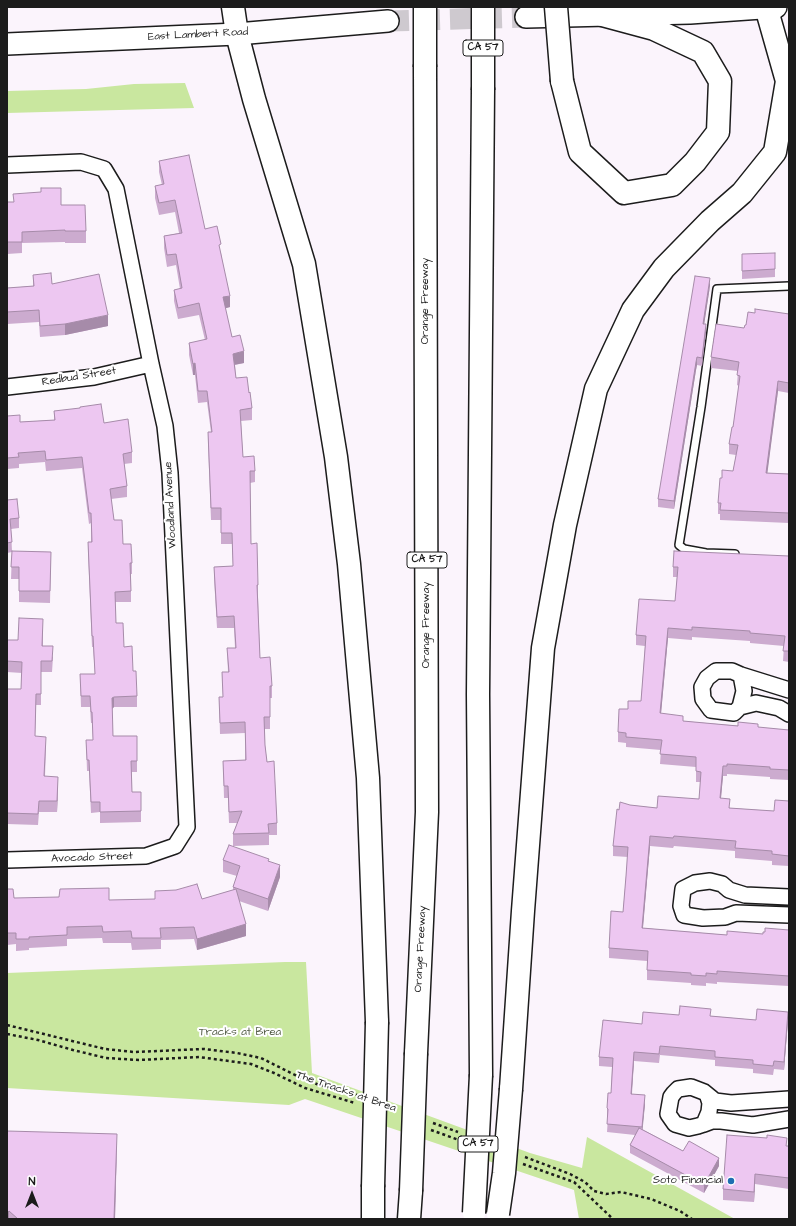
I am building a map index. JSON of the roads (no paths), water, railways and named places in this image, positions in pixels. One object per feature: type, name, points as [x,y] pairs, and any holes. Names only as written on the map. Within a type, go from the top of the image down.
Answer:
[{"type":"highway","points":[[233,7],[237,34],[254,99],[304,264],[336,457],[349,564],[368,778],[377,1022],[373,1219]]},
{"type":"highway","name":"Orange Freeway","points":[[409,1219],[427,812],[425,7]]},
{"type":"highway","name":"CA 57","points":[[474,1216],[481,1075],[478,694],[482,7]]},
{"type":"highway","points":[[556,7],[562,81],[580,152],[624,193],[672,184],[695,162],[718,132],[720,82],[703,52],[654,28],[602,15]]},
{"type":"highway","points":[[497,1217],[504,1173],[511,1089],[543,648],[565,525],[596,389],[633,310],[664,268],[710,221],[742,193],[775,152],[787,81],[766,7]]},
{"type":"main road","points":[[526,17],[690,13],[776,7]]},
{"type":"main road","name":"East Lambert Road","points":[[7,44],[237,34],[388,21]]},
{"type":"street","name":"Woodland Avenue","points":[[7,164],[81,162],[104,169],[116,189],[165,426],[171,488],[186,827],[175,846]]},
{"type":"street","name":"Redbud Street","points":[[7,387],[94,377],[151,364]]},
{"type":"street","points":[[741,675],[744,691],[740,707],[734,713],[711,710],[703,699],[702,687],[707,678],[716,671],[732,671],[789,690]]},
{"type":"street","points":[[740,707],[756,703],[779,708],[789,714]]},
{"type":"street","name":"Avocado Street","points":[[7,860],[146,856],[175,846]]},
{"type":"street","points":[[789,897],[745,895],[729,890],[722,884],[710,881],[695,882],[684,889],[681,906],[684,915],[703,918],[725,917],[736,913],[789,915]]},
{"type":"street","points":[[725,917],[731,909],[729,890]]},
{"type":"street","points":[[704,1124],[709,1112],[710,1103],[708,1097],[704,1092],[692,1087],[678,1089],[671,1097],[668,1114],[675,1124],[680,1126],[689,1128],[698,1126],[704,1124],[712,1121],[753,1125],[789,1118]]},
{"type":"street","points":[[708,1097],[715,1101],[731,1103],[789,1099]]},
{"type":"lane","points":[[744,554],[706,553],[684,549],[679,545],[701,407],[717,289],[789,286]]},
{"type":"tunnel","points":[[388,21],[526,17]]},
{"type":"place","name":"Soto Financial","points":[[731,1181]]},
{"type":"park label","name":"Tracks at Brea","points":[[240,1033]]}]
